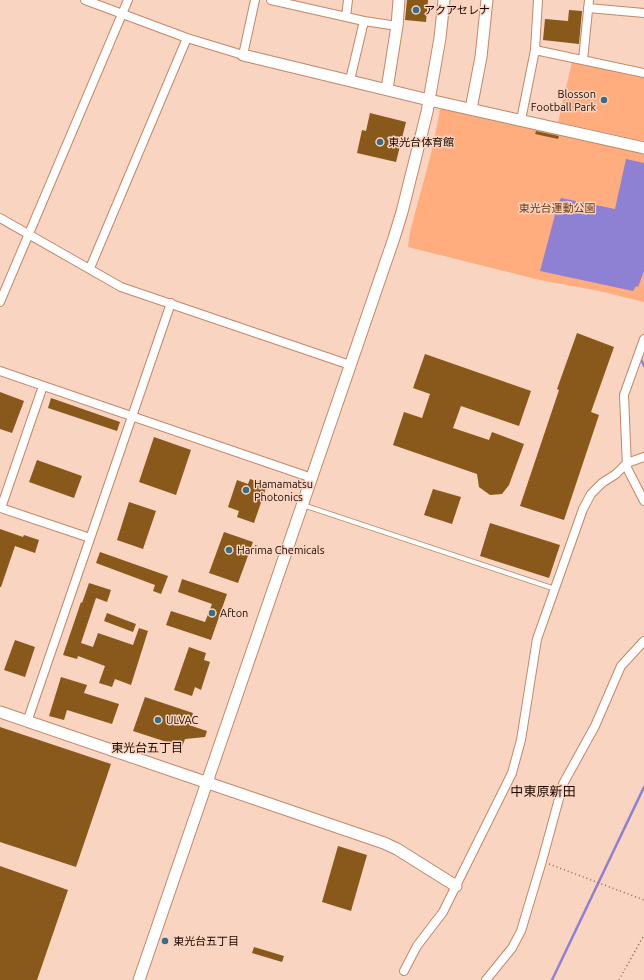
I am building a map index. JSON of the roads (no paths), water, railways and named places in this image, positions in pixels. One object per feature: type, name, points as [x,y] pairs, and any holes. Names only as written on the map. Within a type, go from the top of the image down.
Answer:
[{"type":"street","points":[[85,0],[187,38],[243,55],[429,100],[644,148]]},
{"type":"street","points":[[0,302],[128,0]]},
{"type":"street","points":[[243,55],[255,0]]},
{"type":"street","points":[[271,0],[364,21],[397,26]]},
{"type":"street","points":[[346,16],[348,0]]},
{"type":"street","points":[[387,89],[397,26],[399,0]]},
{"type":"street","points":[[139,980],[303,505],[402,212],[429,100],[440,38],[444,0]]},
{"type":"street","points":[[471,109],[481,57],[487,0]]},
{"type":"street","points":[[521,120],[535,50],[538,0]]},
{"type":"street","points":[[583,60],[588,4],[644,13]]},
{"type":"street","points":[[350,80],[364,21]]},
{"type":"street","points":[[90,268],[187,38]]},
{"type":"street","points":[[535,50],[644,73]]},
{"type":"street","points":[[0,218],[121,287],[172,303],[350,365]]},
{"type":"street","points":[[27,722],[172,303]]},
{"type":"street","points":[[644,339],[624,395],[626,463],[627,468],[644,501]]},
{"type":"street","points":[[0,371],[312,478]]},
{"type":"street","points":[[43,386],[1,508],[90,538]]},
{"type":"street","points":[[404,971],[417,946],[443,912],[512,773],[521,740],[537,639],[583,509],[591,494],[602,483],[616,474],[626,463],[644,457]]},
{"type":"street","points":[[486,980],[512,948],[521,931],[542,861],[562,784],[595,726],[621,666],[644,641]]},
{"type":"street","points":[[0,712],[384,843],[397,849],[456,886]]},
{"type":"lane","points":[[303,505],[555,589]]},
{"type":"waterway","points":[[642,356],[641,359],[644,366]]},
{"type":"waterway","points":[[552,980],[644,787]]},
{"type":"place","name":"アクアセレナ","points":[[416,10]]},
{"type":"place","name":"Blosson Football Park","points":[[604,100]]},
{"type":"place","name":"東光台体育館","points":[[380,142]]},
{"type":"place","name":"Hamamatsu Photonics","points":[[246,490]]},
{"type":"place","name":"Harima Chemicals","points":[[229,550]]},
{"type":"place","name":"Afton","points":[[212,613]]},
{"type":"place","name":"ULVAC","points":[[158,720]]},
{"type":"place","name":"東光台五丁目","points":[[165,941]]},
{"type":"district","name":"東光台五丁目","points":[[147,748]]},
{"type":"district","name":"中東原新田","points":[[543,792]]},
{"type":"park label","name":"東光台運動公園","points":[[557,208]]}]
